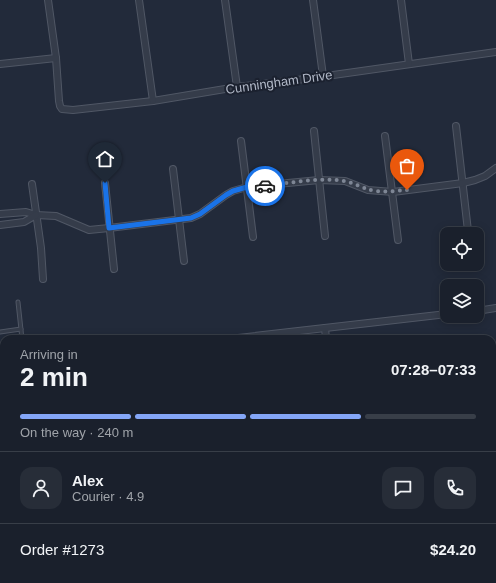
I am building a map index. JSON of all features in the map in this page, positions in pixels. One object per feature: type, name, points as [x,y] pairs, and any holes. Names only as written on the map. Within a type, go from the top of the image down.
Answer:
[{"type":"street","points":[[0,64],[56,58],[48,0]]},
{"type":"street","points":[[139,0],[153,101]]},
{"type":"street","points":[[225,0],[237,88]]},
{"type":"street","points":[[313,0],[323,76]]},
{"type":"street","points":[[401,0],[409,64]]},
{"type":"street","name":"Cunningham Drive","points":[[56,58],[60,106],[62,109],[73,110],[153,101],[496,52]]},
{"type":"street","points":[[456,126],[468,227]]},
{"type":"street","points":[[314,131],[325,236]]},
{"type":"street","points":[[385,136],[398,240]]},
{"type":"street","points":[[241,141],[252,237]]},
{"type":"street","points":[[0,214],[26,212],[36,215],[56,216],[89,230],[191,218],[200,214],[233,191],[247,187],[319,180],[345,181],[368,190],[393,192],[463,183],[485,176],[496,168]]},
{"type":"street","points":[[173,169],[184,261]]},
{"type":"street","points":[[105,183],[114,269]]},
{"type":"street","points":[[32,184],[44,279]]},
{"type":"street","points":[[0,225],[24,222],[36,215]]},
{"type":"street","points":[[484,310],[496,308]]},
{"type":"street","points":[[264,335],[440,315]]},
{"type":"street","points":[[325,328],[326,335]]},
{"type":"lane","points":[[18,302],[22,335]]},
{"type":"lane","points":[[0,332],[21,329]]},
{"type":"way so far","points":[[265,186],[331,180],[345,181],[368,190],[393,192],[407,190]]},
{"type":"route","points":[[105,183],[109,228],[191,218],[208,209],[233,191],[247,187],[265,186]]}]
